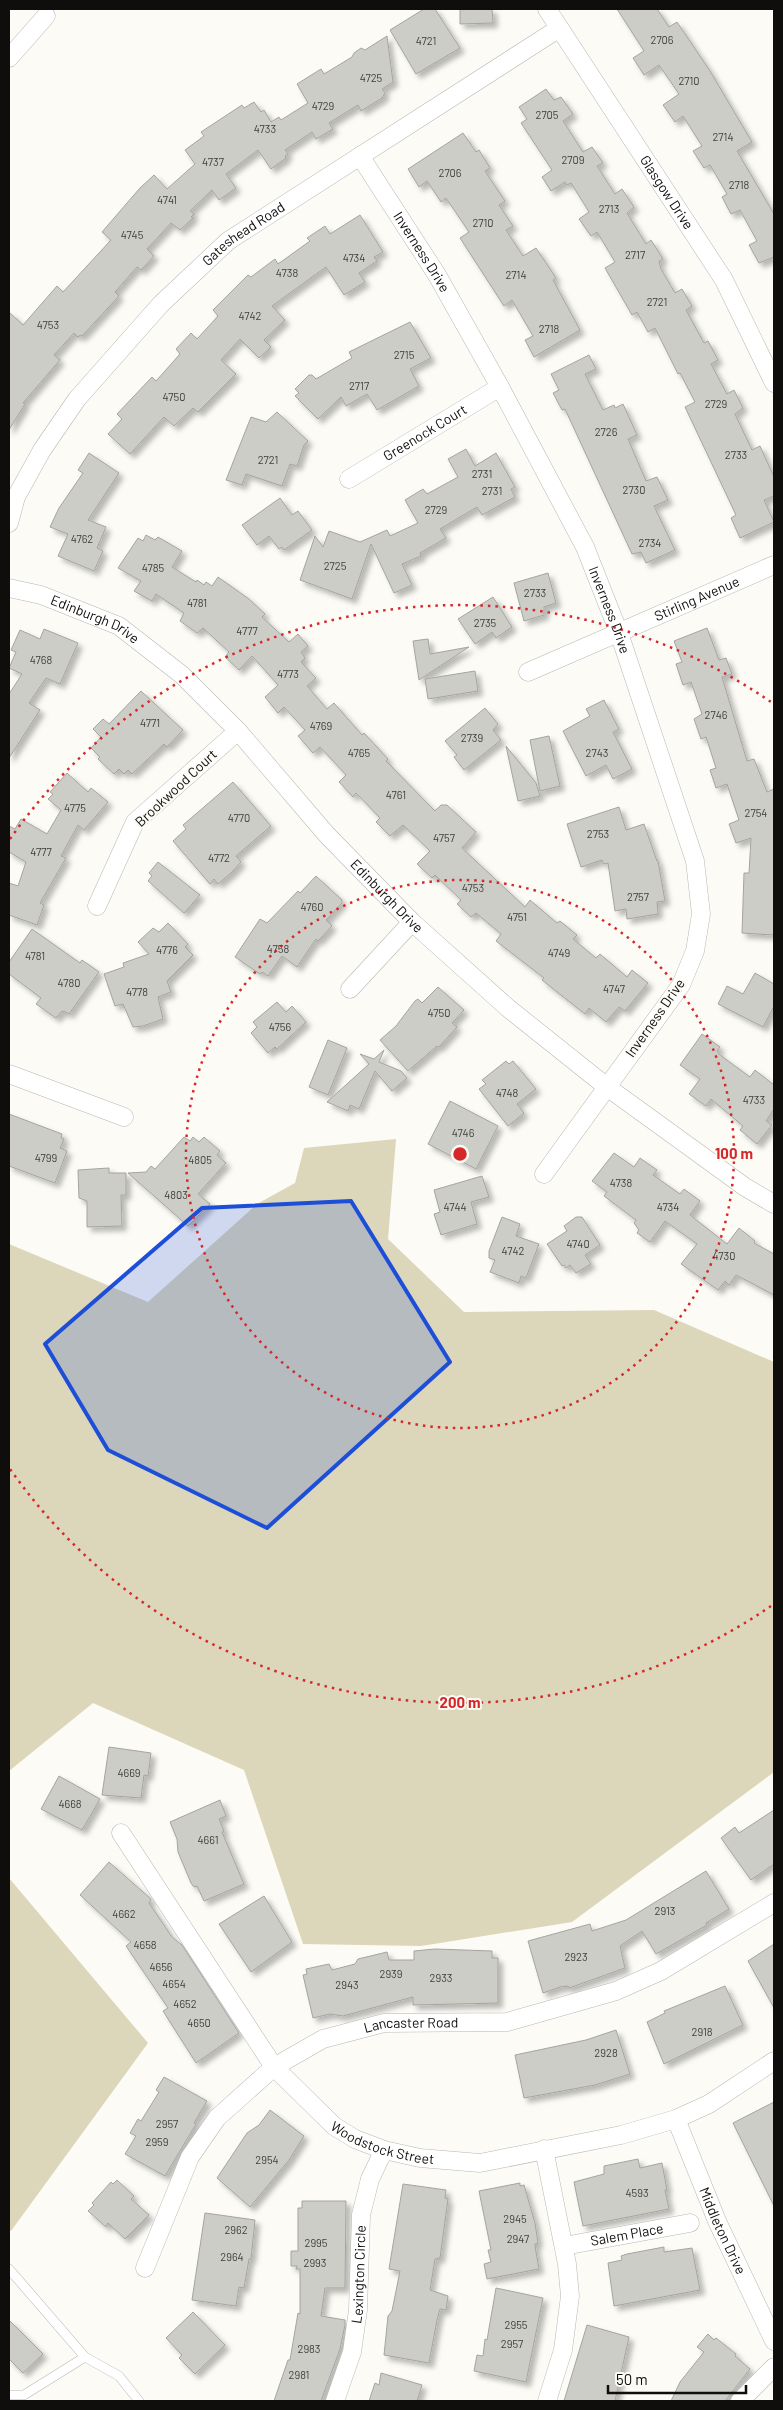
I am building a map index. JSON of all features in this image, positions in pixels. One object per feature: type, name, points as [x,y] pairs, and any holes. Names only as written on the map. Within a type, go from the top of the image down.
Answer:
[{"type":"street","name":"Glasgow Drive","points":[[546,9],[724,280],[774,383]]},
{"type":"street","points":[[9,58],[46,16]]},
{"type":"street","name":"Gateshead Road","points":[[9,523],[16,497],[38,458],[72,406],[161,304],[228,241],[558,29]]},
{"type":"street","name":"Inverness Drive","points":[[360,156],[437,275],[500,387],[585,547],[619,633],[695,861],[701,914],[695,951],[681,985],[544,1174]]},
{"type":"street","name":"Greenock Court","points":[[349,479],[500,387]]},
{"type":"street","name":"Stirling Avenue","points":[[528,672],[774,566]]},
{"type":"street","name":"Edinburgh Drive","points":[[9,588],[41,595],[119,626],[182,675],[238,731],[326,834],[412,922],[508,1008],[607,1087],[745,1187],[774,1204]]},
{"type":"street","name":"Brookwood Court","points":[[97,906],[135,822],[238,731]]},
{"type":"street","points":[[350,989],[412,922]]},
{"type":"street","points":[[9,1074],[124,1117]]},
{"type":"street","name":"Woodstock Street","points":[[120,1834],[274,2067],[334,2126],[355,2139],[384,2150],[420,2158],[480,2163],[621,2135],[676,2118],[710,2104],[774,2061]]},
{"type":"street","name":"Lancaster Road","points":[[145,2268],[190,2157],[217,2118],[274,2067],[323,2039],[384,2023],[507,2022],[616,1991],[661,1971],[774,1903]]},
{"type":"street","name":"Middleton Drive","points":[[676,2118],[717,2221],[774,2342]]},
{"type":"street","points":[[544,2149],[564,2246],[570,2296],[563,2350],[547,2401]]},
{"type":"street","name":"Lexington Circle","points":[[335,2401],[352,2352],[358,2310],[361,2216],[370,2179],[384,2150]]},
{"type":"street","name":"Salem Place","points":[[564,2246],[690,2223]]},
{"type":"street","points":[[740,2401],[774,2367]]},
{"type":"lane","points":[[9,2269],[85,2357],[120,2376],[139,2401]]},
{"type":"lane","points":[[9,2395],[24,2395],[85,2357]]},
{"type":"highlighted area","points":[[351,1201],[450,1362],[267,1528],[108,1450],[45,1344],[202,1208]]},
{"type":"shaded area","points":[[396,1139],[388,1239],[464,1312],[654,1310],[774,1362],[774,1772],[572,1922],[421,1946],[303,1944],[244,1770],[93,1703],[9,1771],[9,1244],[148,1302],[257,1204],[295,1183],[304,1148]]},
{"type":"shaded area","points":[[9,1878],[148,2043],[11,2231],[9,2229]]},
{"type":"building","points":[[424,9],[435,9],[460,48],[416,74],[390,30]]},
{"type":"building","points":[[460,9],[492,9],[493,23],[460,24]]},
{"type":"building","points":[[617,9],[657,9],[669,27],[677,22],[710,71],[752,142],[737,151],[774,214],[774,257],[759,263],[749,245],[757,241],[740,210],[731,214],[722,197],[727,194],[710,165],[704,168],[693,151],[702,146],[683,116],[675,122],[663,105],[679,94],[659,65],[644,75],[633,58],[644,51]]},
{"type":"building","points":[[387,36],[393,82],[382,89],[385,93],[382,98],[361,111],[358,105],[329,123],[333,129],[316,139],[312,132],[285,150],[288,154],[285,156],[286,158],[271,169],[258,150],[226,174],[236,188],[219,200],[212,190],[190,211],[194,214],[191,217],[193,218],[180,230],[171,223],[147,249],[154,256],[141,270],[137,267],[115,292],[119,296],[82,336],[78,337],[74,333],[54,355],[60,360],[23,403],[25,404],[9,430],[9,312],[23,325],[57,286],[63,292],[111,240],[102,232],[140,188],[154,175],[167,189],[195,164],[185,150],[204,136],[201,132],[242,105],[244,108],[254,102],[261,112],[264,110],[271,122],[279,117],[281,120],[308,103],[297,84],[321,69],[324,74],[352,57],[361,48],[365,50]]},
{"type":"building","points":[[546,89],[554,100],[561,97],[573,114],[563,121],[583,152],[592,147],[603,163],[597,166],[615,194],[622,189],[634,207],[627,213],[646,244],[651,240],[663,259],[659,261],[661,269],[675,293],[682,289],[692,306],[686,310],[704,343],[708,341],[718,360],[711,364],[727,394],[734,390],[743,408],[735,414],[752,450],[760,446],[774,477],[774,496],[764,500],[774,522],[740,538],[731,518],[736,515],[685,407],[695,402],[680,373],[678,374],[655,328],[648,332],[637,312],[632,315],[605,268],[615,262],[597,232],[591,236],[579,219],[589,212],[571,183],[567,185],[565,182],[551,191],[542,177],[552,170],[521,123],[527,119],[519,107]]},
{"type":"building","points":[[463,133],[476,152],[479,150],[490,168],[485,171],[505,201],[499,205],[513,226],[506,230],[523,256],[536,248],[556,278],[553,280],[580,330],[534,357],[525,340],[533,336],[512,300],[504,306],[460,238],[469,232],[446,198],[441,202],[427,181],[419,187],[408,169]]},
{"type":"building","points":[[360,215],[383,252],[374,257],[377,261],[359,273],[365,282],[344,295],[326,267],[272,306],[285,320],[264,340],[271,347],[259,358],[240,339],[221,360],[236,374],[198,412],[193,408],[174,426],[164,417],[130,454],[108,434],[122,419],[117,414],[152,377],[156,381],[180,354],[176,349],[191,333],[197,339],[218,316],[213,310],[248,275],[251,277],[275,259],[278,264],[310,241],[307,238],[325,226],[330,234]]},
{"type":"building","points":[[410,322],[431,358],[410,369],[419,386],[377,410],[367,394],[346,406],[341,397],[318,419],[295,396],[299,393],[295,389],[309,375],[316,379],[352,358],[349,352]]},
{"type":"building","points":[[589,355],[596,369],[585,374],[603,410],[614,405],[615,408],[623,404],[637,435],[628,439],[646,481],[657,477],[668,500],[654,506],[675,550],[646,563],[641,552],[632,554],[565,409],[562,410],[553,393],[559,390],[551,374]]},
{"type":"building","points":[[277,412],[308,441],[304,445],[297,466],[290,464],[282,486],[246,474],[242,485],[226,480],[251,417],[266,422]]},
{"type":"building","points":[[466,449],[475,466],[496,453],[515,487],[511,489],[515,497],[482,515],[477,507],[440,529],[446,538],[420,553],[421,556],[402,564],[412,585],[394,593],[371,544],[352,599],[300,580],[315,536],[323,547],[329,531],[360,542],[387,530],[390,536],[418,523],[405,500],[423,489],[427,494],[458,477],[448,459]]},
{"type":"building","points":[[89,453],[119,473],[88,520],[106,527],[97,548],[103,551],[94,571],[58,556],[68,534],[50,527],[59,508],[83,473],[78,470]]},
{"type":"building","points":[[280,498],[292,515],[298,511],[312,530],[284,550],[282,547],[279,549],[269,536],[257,545],[242,525]]},
{"type":"building","points":[[146,535],[155,540],[158,537],[182,551],[172,567],[204,585],[206,582],[212,586],[218,577],[249,599],[265,614],[262,617],[289,642],[298,634],[308,646],[301,652],[305,658],[301,662],[316,678],[307,686],[327,709],[334,703],[362,735],[364,733],[388,759],[386,761],[435,811],[441,805],[447,805],[476,832],[462,848],[525,907],[530,900],[557,923],[560,921],[577,935],[573,939],[596,958],[600,954],[627,977],[632,970],[648,983],[625,1011],[619,1007],[606,1022],[589,1008],[585,1014],[542,980],[544,978],[496,941],[501,934],[476,913],[471,917],[457,904],[461,900],[435,875],[432,878],[417,864],[430,851],[403,825],[390,836],[376,822],[380,818],[356,793],[353,797],[339,782],[346,775],[320,747],[313,753],[298,736],[305,730],[284,707],[278,713],[265,697],[278,685],[252,656],[239,670],[225,657],[229,652],[203,628],[197,633],[180,621],[184,613],[156,594],[152,601],[134,591],[141,581],[118,568],[138,538],[143,541]]},
{"type":"building","points":[[548,573],[556,603],[544,607],[544,615],[524,621],[514,583]]},
{"type":"building","points":[[493,597],[512,627],[496,638],[492,632],[475,644],[458,619]]},
{"type":"building","points":[[707,628],[719,660],[726,658],[732,674],[722,677],[747,761],[754,759],[767,792],[774,789],[774,935],[742,933],[744,873],[749,873],[751,838],[736,843],[729,824],[739,820],[727,784],[716,788],[710,770],[716,768],[706,737],[701,739],[694,719],[702,714],[691,682],[683,685],[676,664],[682,662],[674,641]]},
{"type":"building","points":[[44,629],[78,643],[60,684],[46,678],[29,703],[40,710],[9,758],[9,694],[22,674],[9,668],[16,652],[11,650],[20,630],[40,639]]},
{"type":"building","points":[[428,639],[430,654],[469,647],[419,680],[413,641]]},
{"type":"building","points":[[475,671],[478,691],[428,699],[425,679]]},
{"type":"building","points":[[141,691],[183,730],[167,747],[164,744],[132,774],[128,770],[124,774],[119,769],[114,774],[98,759],[100,757],[91,748],[101,737],[93,729],[103,719],[109,724]]},
{"type":"building","points":[[604,700],[619,729],[613,732],[632,769],[613,779],[606,765],[586,776],[563,731],[590,716],[586,709]]},
{"type":"building","points":[[485,708],[498,724],[493,730],[501,740],[464,770],[454,757],[457,755],[445,741]]},
{"type":"building","points":[[549,736],[560,786],[540,791],[530,740]]},
{"type":"building","points":[[506,746],[536,783],[540,796],[518,801]]},
{"type":"building","points":[[67,773],[88,792],[91,788],[108,802],[84,830],[78,825],[61,856],[66,858],[40,903],[44,905],[37,925],[9,915],[9,883],[18,886],[26,862],[9,852],[9,826],[15,829],[21,819],[47,834],[61,810],[48,799],[53,794],[50,792]]},
{"type":"building","points":[[233,782],[271,826],[236,856],[241,862],[232,872],[218,884],[214,879],[210,884],[173,841],[186,829],[183,825]]},
{"type":"building","points":[[619,807],[626,830],[644,824],[658,861],[665,901],[657,902],[658,914],[627,919],[626,909],[615,911],[608,863],[604,864],[602,860],[581,867],[567,824]]},
{"type":"building","points":[[158,862],[200,895],[184,913],[148,881],[152,876],[149,873]]},
{"type":"building","points":[[316,876],[342,900],[342,903],[326,920],[332,926],[318,941],[316,939],[297,967],[282,956],[268,976],[262,972],[260,974],[235,957],[260,919],[267,923],[298,891],[300,893]]},
{"type":"building","points":[[168,923],[188,944],[185,947],[193,955],[167,981],[171,992],[158,997],[163,1019],[143,1026],[133,1027],[123,1004],[115,1006],[104,974],[124,967],[123,963],[149,954],[138,942],[153,928],[159,932]]},
{"type":"building","points":[[32,929],[80,963],[82,960],[99,972],[69,1014],[64,1011],[56,1018],[36,1004],[41,998],[9,974],[9,962]]},
{"type":"building","points":[[755,973],[774,984],[774,1006],[763,1027],[718,1004],[727,986],[743,994]]},
{"type":"building","points":[[438,987],[464,1010],[452,1023],[457,1027],[439,1047],[437,1046],[408,1071],[380,1040],[396,1026],[415,1001],[418,999],[422,1003]]},
{"type":"building","points":[[277,1002],[286,1012],[292,1006],[306,1022],[277,1049],[275,1047],[268,1053],[251,1033],[257,1027],[253,1022]]},
{"type":"building","points":[[702,1034],[720,1047],[717,1051],[720,1055],[750,1077],[755,1070],[774,1085],[774,1109],[766,1121],[772,1125],[757,1144],[740,1130],[743,1126],[711,1099],[706,1106],[689,1094],[700,1079],[680,1065]]},
{"type":"building","points":[[328,1040],[347,1048],[328,1095],[309,1087]]},
{"type":"building","points":[[384,1050],[379,1062],[401,1071],[407,1078],[392,1091],[375,1071],[359,1109],[350,1105],[348,1111],[327,1102],[369,1064],[360,1054],[374,1059]]},
{"type":"building","points":[[506,1061],[509,1064],[513,1061],[536,1089],[517,1104],[524,1113],[508,1126],[479,1089],[486,1084],[482,1080]]},
{"type":"building","points":[[450,1101],[498,1126],[476,1169],[428,1144]]},
{"type":"building","points":[[9,1114],[62,1134],[61,1138],[64,1139],[60,1148],[67,1151],[55,1183],[9,1166]]},
{"type":"building","points":[[184,1137],[190,1141],[193,1137],[199,1142],[204,1137],[220,1151],[217,1155],[226,1163],[198,1194],[210,1204],[188,1226],[128,1173],[146,1172],[151,1166],[155,1169]]},
{"type":"building","points":[[614,1153],[634,1167],[640,1158],[657,1170],[653,1175],[680,1194],[684,1189],[700,1201],[690,1215],[727,1244],[739,1228],[755,1241],[754,1243],[774,1254],[774,1295],[736,1275],[729,1285],[725,1281],[718,1290],[681,1264],[697,1244],[665,1221],[650,1242],[637,1233],[639,1230],[634,1223],[636,1220],[604,1196],[607,1192],[592,1181]]},
{"type":"building","points":[[109,1168],[109,1173],[126,1173],[126,1195],[121,1195],[122,1226],[87,1227],[87,1201],[79,1198],[78,1170]]},
{"type":"building","points":[[482,1176],[489,1197],[471,1202],[477,1224],[441,1235],[434,1214],[440,1212],[434,1190]]},
{"type":"building","points":[[502,1217],[520,1224],[516,1236],[539,1244],[526,1278],[521,1276],[519,1283],[490,1272],[495,1260],[489,1258],[489,1251]]},
{"type":"building","points":[[576,1217],[582,1217],[600,1245],[585,1255],[591,1264],[576,1273],[570,1265],[566,1268],[564,1265],[562,1266],[547,1244],[567,1231],[564,1226]]},
{"type":"building","points":[[109,1747],[151,1753],[148,1776],[144,1775],[141,1798],[102,1795]]},
{"type":"building","points":[[59,1776],[100,1799],[82,1830],[41,1809]]},
{"type":"building","points":[[220,1800],[226,1816],[219,1819],[224,1831],[222,1832],[244,1884],[204,1901],[197,1886],[194,1887],[191,1883],[178,1852],[177,1839],[170,1822]]},
{"type":"building","points":[[774,1810],[774,1864],[751,1880],[721,1838],[735,1827],[739,1833]]},
{"type":"building","points":[[109,1862],[151,1899],[149,1903],[172,1937],[182,1945],[239,2033],[196,2063],[163,2011],[168,2008],[126,1946],[131,1942],[80,1895]]},
{"type":"building","points":[[706,1871],[729,1909],[706,1923],[707,1925],[656,1954],[642,1931],[620,1946],[625,1968],[569,1988],[568,1986],[560,1987],[543,1993],[528,1941],[590,1924],[592,1931],[626,1920]]},
{"type":"building","points":[[264,1896],[292,1942],[251,1972],[219,1924]]},
{"type":"building","points":[[774,1944],[774,2008],[748,1961]]},
{"type":"building","points":[[435,1949],[492,1951],[492,1958],[498,1958],[498,2003],[413,2005],[413,1997],[343,2016],[330,2014],[313,2018],[303,1975],[307,1974],[306,1969],[329,1964],[332,1970],[355,1964],[358,1959],[387,1952],[389,1960],[414,1960],[414,1951]]},
{"type":"building","points":[[725,1986],[743,2025],[664,2064],[647,2022],[665,2013],[664,2011]]},
{"type":"building","points":[[616,2030],[630,2074],[595,2085],[524,2098],[515,2055],[586,2040]]},
{"type":"building","points":[[164,2077],[207,2101],[194,2123],[196,2124],[165,2176],[125,2154],[136,2136],[130,2133],[138,2119],[141,2121],[159,2092],[156,2090]]},
{"type":"building","points":[[774,2102],[774,2206],[733,2123]]},
{"type":"building","points":[[270,2110],[304,2136],[289,2160],[250,2207],[217,2178],[247,2133],[259,2125]]},
{"type":"building","points":[[638,2159],[640,2168],[662,2163],[669,2209],[583,2226],[574,2182],[604,2174],[604,2166]]},
{"type":"building","points":[[117,2180],[134,2196],[131,2199],[149,2215],[125,2239],[108,2223],[106,2227],[88,2211],[94,2205],[92,2203],[111,2182],[113,2184]]},
{"type":"building","points":[[520,2183],[520,2186],[524,2185],[535,2223],[538,2243],[535,2244],[539,2269],[487,2279],[484,2264],[491,2262],[488,2250],[491,2250],[479,2191]]},
{"type":"building","points":[[403,2184],[446,2190],[445,2198],[448,2199],[440,2258],[435,2259],[430,2290],[448,2296],[446,2310],[440,2309],[429,2363],[384,2355],[388,2316],[392,2311],[400,2271],[389,2269]]},
{"type":"building","points":[[302,2201],[346,2201],[345,2288],[325,2288],[321,2316],[345,2320],[345,2325],[340,2349],[321,2401],[274,2401],[288,2360],[290,2360],[298,2313],[300,2314],[300,2269],[296,2269],[297,2266],[291,2266],[291,2251],[298,2251],[298,2208],[302,2208]]},
{"type":"building","points":[[205,2213],[255,2220],[251,2259],[249,2259],[244,2288],[239,2287],[236,2306],[192,2300]]},
{"type":"building","points":[[664,2247],[664,2252],[692,2248],[700,2290],[614,2306],[608,2263],[622,2260],[621,2256],[627,2254]]},
{"type":"building","points":[[496,2288],[543,2298],[526,2382],[474,2371],[477,2355],[483,2356]]},
{"type":"building","points":[[193,2312],[225,2345],[195,2374],[179,2358],[182,2355],[166,2338]]},
{"type":"building","points":[[9,2320],[43,2354],[23,2373],[9,2359]]},
{"type":"building","points":[[587,2325],[629,2337],[615,2401],[564,2401]]},
{"type":"building","points":[[708,2334],[736,2354],[735,2356],[750,2369],[725,2401],[671,2401],[680,2382],[704,2352],[697,2347]]},
{"type":"building","points":[[381,2373],[422,2385],[417,2401],[369,2401],[375,2383],[379,2385]]}]
